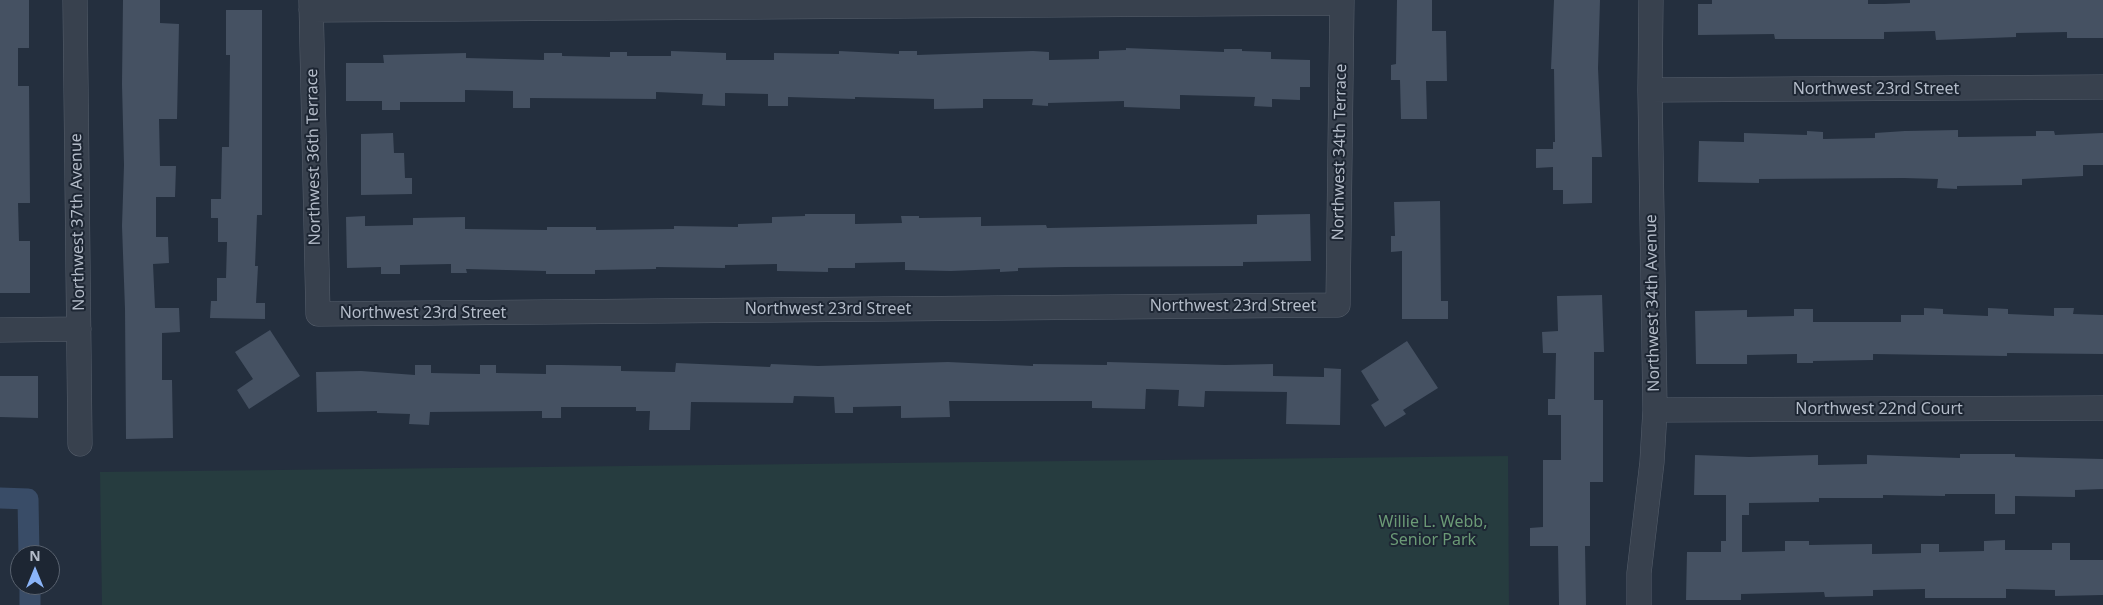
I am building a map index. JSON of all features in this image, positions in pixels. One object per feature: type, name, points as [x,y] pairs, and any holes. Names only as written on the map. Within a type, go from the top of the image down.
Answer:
[{"type":"street","name":"Northwest 37th Avenue","points":[[76,0],[80,444]]},
{"type":"street","name":"Northwest 34th Avenue","points":[[1640,605],[1639,573],[1652,462],[1655,410],[1650,90],[1651,0]]},
{"type":"street","points":[[311,5],[1342,2]]},
{"type":"street","name":"Northwest 34th Terrace","points":[[1338,305],[1342,2]]},
{"type":"street","name":"Northwest 36th Terrace","points":[[311,5],[318,314]]},
{"type":"street","name":"Northwest 23rd Street","points":[[1650,90],[2103,87]]},
{"type":"street","name":"Northwest 23rd Street","points":[[318,314],[1338,305]]},
{"type":"street","points":[[0,330],[79,329]]},
{"type":"street","name":"Northwest 22nd Court","points":[[1655,410],[2103,408]]},
{"type":"green space","name":"Willie L. Webb, Senior Park","points":[[1508,456],[1509,605],[102,605],[100,472]]},
{"type":"building","points":[[0,0],[29,0],[29,48],[18,48],[18,86],[29,86],[30,203],[18,203],[19,241],[30,241],[30,293],[0,293]]},
{"type":"building","points":[[123,0],[160,0],[160,23],[179,24],[177,119],[159,119],[160,166],[176,166],[175,197],[156,197],[156,237],[168,237],[169,263],[153,264],[155,308],[179,308],[180,332],[162,333],[162,380],[172,380],[173,438],[126,439],[122,226],[124,165],[122,84]]},
{"type":"building","points":[[1397,0],[1432,0],[1432,31],[1446,31],[1447,81],[1426,81],[1427,119],[1401,119],[1400,80],[1391,80],[1391,65],[1396,64]]},
{"type":"building","points":[[1554,0],[1600,0],[1598,68],[1602,157],[1592,157],[1592,203],[1563,204],[1563,190],[1553,190],[1553,167],[1536,168],[1536,149],[1553,149],[1553,142],[1555,142],[1554,69],[1551,69]]},
{"type":"building","points":[[1712,0],[1868,0],[1868,4],[1884,4],[1910,3],[1910,0],[2103,0],[2103,38],[2067,38],[2067,32],[2016,33],[2016,37],[1936,40],[1935,31],[1884,32],[1884,39],[1775,39],[1774,34],[1698,35],[1698,4],[1712,4]]},
{"type":"building","points":[[226,10],[262,10],[262,215],[257,215],[255,266],[258,266],[256,303],[265,303],[265,319],[210,318],[211,301],[217,301],[217,278],[226,278],[227,242],[218,242],[218,218],[211,218],[211,199],[221,199],[222,147],[229,147],[230,55],[226,55]]},
{"type":"building","points":[[1126,48],[1224,52],[1224,49],[1242,49],[1242,51],[1271,52],[1271,59],[1310,60],[1310,87],[1300,87],[1300,100],[1272,99],[1272,107],[1254,106],[1255,97],[1180,95],[1180,109],[1124,107],[1124,101],[1048,103],[1048,106],[1032,105],[1033,99],[983,99],[983,108],[934,109],[934,99],[855,97],[855,99],[788,97],[788,106],[768,106],[768,94],[725,93],[725,106],[702,105],[703,94],[656,92],[656,99],[530,98],[530,108],[513,108],[513,91],[465,90],[465,102],[400,102],[400,110],[382,110],[382,101],[346,101],[346,63],[384,63],[383,55],[466,53],[466,58],[544,60],[544,53],[562,53],[562,56],[610,57],[610,52],[627,52],[627,56],[671,56],[671,51],[726,53],[726,60],[774,60],[774,53],[839,54],[839,51],[899,54],[899,51],[917,51],[917,55],[1033,51],[1049,52],[1049,60],[1099,59],[1099,51],[1126,50]]},
{"type":"building","points":[[1958,130],[1958,137],[2036,136],[2036,131],[2054,131],[2055,135],[2103,133],[2103,165],[2083,165],[2083,176],[2022,179],[2022,185],[1957,186],[1957,189],[1937,188],[1938,179],[1904,178],[1759,179],[1759,183],[1698,182],[1699,141],[1744,142],[1744,133],[1807,135],[1807,131],[1823,132],[1823,139],[1875,138],[1875,133],[1905,131]]},
{"type":"building","points":[[393,133],[394,153],[404,153],[405,178],[412,178],[412,194],[361,195],[361,134]]},
{"type":"building","points":[[1440,201],[1441,301],[1448,301],[1448,319],[1402,319],[1402,251],[1391,252],[1391,236],[1395,236],[1394,202]]},
{"type":"building","points":[[805,214],[855,214],[855,224],[902,223],[901,216],[919,216],[919,218],[981,217],[981,226],[1046,225],[1047,228],[1257,224],[1257,215],[1310,214],[1311,261],[1243,262],[1243,266],[1018,268],[1018,271],[1000,272],[1000,269],[905,270],[905,262],[855,263],[855,268],[828,268],[828,272],[777,271],[777,264],[725,265],[725,268],[656,267],[656,269],[595,270],[595,274],[546,274],[546,271],[466,269],[467,273],[451,273],[451,264],[400,265],[400,274],[381,274],[381,267],[347,268],[346,217],[365,216],[365,226],[413,225],[413,218],[465,217],[465,229],[547,230],[547,227],[596,227],[596,230],[674,229],[674,226],[738,227],[738,224],[772,223],[772,217],[805,216]]},
{"type":"building","points":[[1602,295],[1604,352],[1594,352],[1594,400],[1603,400],[1603,482],[1590,482],[1590,546],[1585,546],[1586,605],[1559,605],[1558,546],[1530,546],[1530,528],[1543,527],[1543,460],[1561,460],[1561,415],[1548,415],[1548,399],[1555,399],[1556,353],[1543,353],[1542,332],[1558,331],[1557,296]]},
{"type":"building","points":[[1924,308],[1943,309],[1943,314],[1988,316],[1988,308],[2008,309],[2008,314],[2054,316],[2054,308],[2074,308],[2073,314],[2103,315],[2103,354],[2007,353],[2007,356],[1873,354],[1873,360],[1813,361],[1813,363],[1797,363],[1797,354],[1747,355],[1747,364],[1696,364],[1695,311],[1747,310],[1747,317],[1794,316],[1794,309],[1813,309],[1813,322],[1901,322],[1901,315],[1924,315]]},
{"type":"building","points":[[270,330],[300,376],[249,409],[237,390],[253,379],[235,352]]},
{"type":"building","points":[[1407,341],[1438,388],[1403,410],[1406,414],[1385,427],[1371,405],[1379,400],[1361,371]]},
{"type":"building","points":[[948,362],[1033,366],[1033,364],[1107,365],[1107,362],[1225,365],[1273,364],[1273,376],[1324,377],[1324,368],[1341,369],[1340,425],[1286,424],[1287,392],[1205,391],[1204,407],[1178,406],[1179,390],[1146,389],[1145,409],[1092,408],[1092,401],[949,401],[950,417],[901,418],[901,406],[853,407],[853,413],[835,413],[834,397],[794,396],[793,403],[691,402],[690,430],[649,430],[650,411],[636,411],[636,407],[561,407],[561,418],[542,418],[542,411],[430,412],[429,425],[409,424],[410,414],[377,413],[377,411],[317,412],[316,372],[361,371],[415,375],[415,365],[431,365],[431,373],[480,374],[480,365],[496,365],[496,373],[546,374],[546,365],[562,365],[621,366],[621,371],[675,372],[676,363],[770,367],[771,364],[818,366]]},
{"type":"building","points":[[0,376],[38,376],[38,418],[0,417]]},
{"type":"building","points":[[1960,454],[2015,454],[2015,457],[2103,459],[2103,489],[2075,490],[2075,497],[2015,496],[2015,514],[1995,514],[1995,494],[1945,494],[1945,496],[1883,495],[1883,498],[1819,498],[1819,502],[1749,503],[1749,515],[1742,515],[1742,552],[1785,551],[1785,541],[1809,541],[1809,545],[1872,544],[1872,554],[1921,553],[1921,544],[1939,544],[1939,552],[1984,551],[1984,541],[2005,540],[2005,550],[2052,550],[2052,543],[2070,543],[2070,560],[2103,560],[2103,595],[2055,596],[2055,590],[2006,589],[2006,598],[1925,598],[1925,589],[1873,590],[1873,596],[1825,597],[1824,592],[1741,594],[1741,600],[1686,600],[1687,552],[1721,552],[1721,541],[1726,541],[1726,495],[1694,495],[1695,455],[1749,457],[1818,455],[1818,465],[1867,464],[1867,455],[1960,458]]},
{"type":"waterway","points":[[0,498],[28,499],[29,545]]},
{"type":"waterway","points":[[30,595],[30,605]]}]
